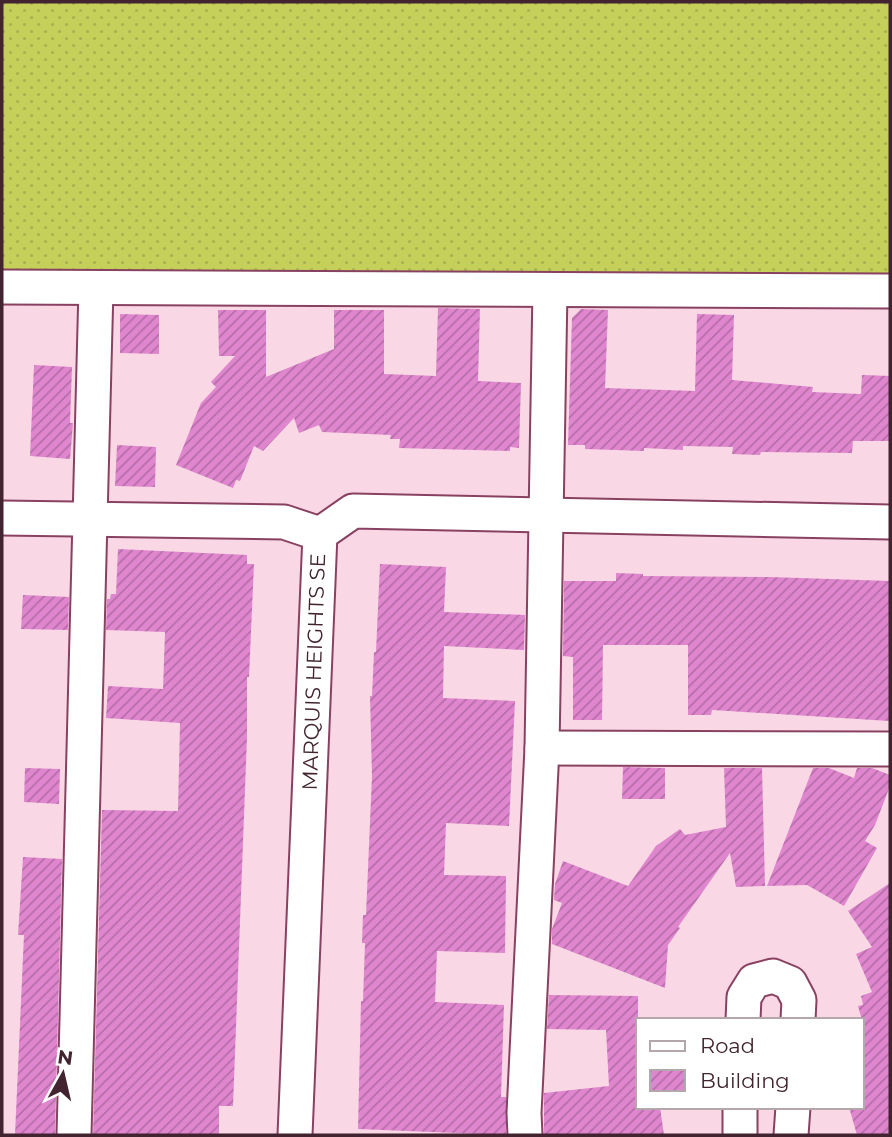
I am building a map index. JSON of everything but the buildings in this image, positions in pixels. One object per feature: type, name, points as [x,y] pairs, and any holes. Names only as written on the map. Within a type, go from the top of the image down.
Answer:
[{"type":"street","points":[[2,287],[890,291]]},
{"type":"street","points":[[74,1135],[96,288]]},
{"type":"street","points":[[525,1135],[542,748],[550,290]]},
{"type":"street","name":"MARQUIS HEIGHTS SE","points":[[295,1135],[320,534],[353,512],[890,522]]},
{"type":"street","points":[[2,518],[284,522],[320,534]]},
{"type":"street","points":[[542,748],[890,749]]},
{"type":"street","points":[[743,1018],[744,997],[754,981],[773,976],[790,983],[799,1000],[798,1018]]},
{"type":"street","points":[[740,1109],[740,1135]]},
{"type":"street","points":[[791,1135],[793,1109]]},
{"type":"green space","points":[[2,2],[890,2],[890,274],[2,270]]}]
